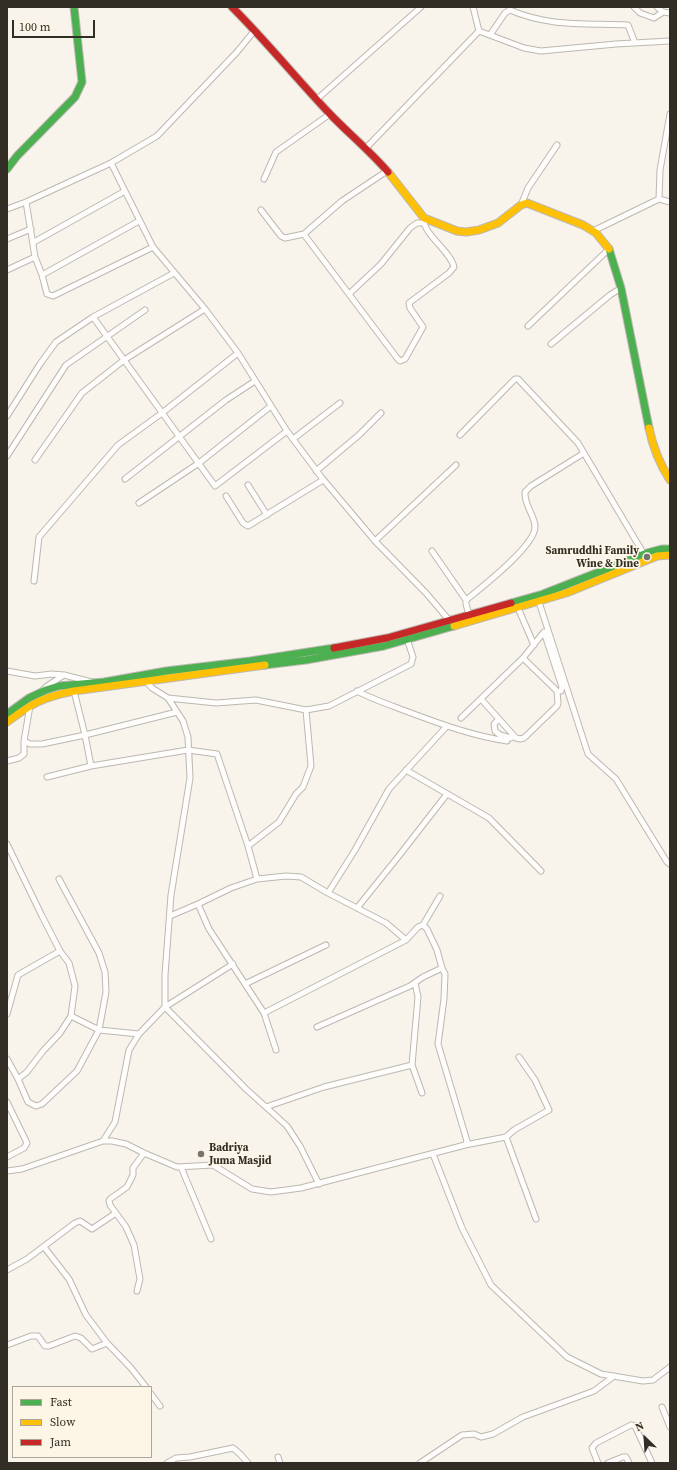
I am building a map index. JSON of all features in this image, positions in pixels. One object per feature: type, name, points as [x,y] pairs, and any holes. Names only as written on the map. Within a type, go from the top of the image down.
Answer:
[{"type":"main road","points":[[8,166],[75,98],[82,82],[74,7]]},
{"type":"main road","points":[[232,7],[255,30],[316,100],[387,170],[424,220],[457,231],[466,232],[479,230],[498,223],[521,205],[527,203],[583,225],[593,231],[609,249],[621,288],[652,445],[660,464],[670,480]]},
{"type":"main road","points":[[7,722],[30,706],[53,695],[145,678],[306,660],[384,646],[407,639],[419,632],[449,620],[469,615],[518,608],[566,593],[662,549],[670,548]]},
{"type":"main road","points":[[145,678],[166,671],[250,662],[337,648],[419,632],[495,611],[646,557],[670,555]]},
{"type":"main road","points":[[7,714],[29,698],[43,691],[59,686],[95,682],[119,683]]},
{"type":"street","points":[[316,100],[420,7]]},
{"type":"street","points":[[473,7],[479,31]]},
{"type":"street","points":[[634,7],[640,13],[654,18],[663,12]]},
{"type":"street","points":[[657,7],[663,12],[670,13]]},
{"type":"street","points":[[490,35],[505,13],[510,10],[530,18],[544,21],[628,25],[635,43]]},
{"type":"street","points":[[7,209],[26,202],[111,163],[157,136],[237,52],[255,30]]},
{"type":"street","points":[[479,31],[524,48],[541,51],[635,43],[670,42]]},
{"type":"street","points":[[366,148],[479,31]]},
{"type":"street","points":[[264,179],[276,152],[330,114]]},
{"type":"street","points":[[659,199],[660,170],[670,114]]},
{"type":"street","points":[[521,205],[528,188],[557,145]]},
{"type":"street","points":[[111,163],[139,221],[154,247],[238,353],[286,431],[323,480],[375,541],[426,593],[449,620]]},
{"type":"street","points":[[261,210],[281,236],[285,238],[304,234],[342,201],[387,170]]},
{"type":"street","points":[[34,242],[125,190]]},
{"type":"street","points":[[593,231],[659,199],[669,201]]},
{"type":"street","points":[[26,202],[34,242],[35,257],[47,294],[53,296],[154,247]]},
{"type":"street","points":[[304,234],[306,238],[400,361],[404,359],[423,327],[410,308],[409,303],[449,274],[454,267],[451,260],[432,236],[424,220],[410,228],[381,264],[349,294]]},
{"type":"street","points":[[42,275],[139,221]]},
{"type":"street","points":[[7,238],[32,230]]},
{"type":"street","points":[[528,326],[609,249]]},
{"type":"street","points":[[7,270],[35,257]]},
{"type":"street","points":[[7,416],[56,342],[93,317],[174,273]]},
{"type":"street","points":[[551,344],[610,295],[621,288]]},
{"type":"street","points":[[35,460],[82,393],[124,360],[204,309]]},
{"type":"street","points":[[7,456],[66,365],[145,310]]},
{"type":"street","points":[[93,317],[215,486],[286,431]]},
{"type":"street","points":[[34,581],[39,537],[118,445],[162,413],[238,353]]},
{"type":"street","points":[[460,435],[514,379],[518,378],[578,443],[646,557]]},
{"type":"street","points":[[124,479],[226,400],[255,380]]},
{"type":"street","points":[[293,439],[340,403]]},
{"type":"street","points":[[139,503],[199,463],[271,406]]},
{"type":"street","points":[[316,471],[359,435],[381,413]]},
{"type":"street","points":[[466,600],[503,569],[535,534],[536,525],[525,500],[525,492],[531,486],[584,453]]},
{"type":"street","points":[[375,541],[456,465]]},
{"type":"street","points":[[226,496],[246,526],[267,515],[323,480]]},
{"type":"street","points":[[248,485],[267,515]]},
{"type":"street","points":[[432,551],[466,600],[469,615]]},
{"type":"street","points":[[539,602],[588,754],[616,779],[658,850],[670,864]]},
{"type":"street","points":[[518,608],[534,644]]},
{"type":"street","points":[[461,718],[523,658],[544,632],[562,687],[561,691]]},
{"type":"street","points":[[168,698],[216,703],[256,700],[306,710],[329,706],[412,664],[413,657],[407,639]]},
{"type":"street","points":[[480,699],[516,738],[524,738],[558,703],[557,691],[523,658]]},
{"type":"street","points":[[7,671],[35,676],[52,674],[64,675],[95,682]]},
{"type":"street","points":[[43,691],[64,675]]},
{"type":"street","points":[[145,678],[152,688],[168,698],[183,721],[188,737],[190,778],[179,844],[170,916],[165,975],[165,1007],[246,1089],[287,1126],[300,1146],[319,1184]]},
{"type":"street","points":[[74,691],[91,766]]},
{"type":"street","points":[[357,691],[370,698],[447,726],[487,738],[509,739],[495,731],[494,724],[499,719]]},
{"type":"street","points":[[7,761],[19,758],[24,754],[24,741],[30,706]]},
{"type":"street","points":[[248,846],[279,822],[296,794],[303,787],[311,766],[306,710]]},
{"type":"street","points":[[24,741],[30,744],[42,744],[177,712]]},
{"type":"street","points":[[328,893],[355,850],[389,789],[447,726]]},
{"type":"street","points":[[47,777],[91,766],[188,750],[217,754],[248,846],[257,879]]},
{"type":"street","points":[[406,770],[489,818],[541,871]]},
{"type":"street","points":[[357,908],[447,794]]},
{"type":"street","points":[[7,844],[60,951],[69,963],[75,986],[71,1016],[60,1033],[43,1051],[27,1072],[18,1079]]},
{"type":"street","points":[[170,916],[231,888],[257,879],[286,876],[301,877],[328,893],[386,923],[406,940]]},
{"type":"street","points":[[7,1059],[28,1102],[36,1106],[42,1104],[77,1071],[99,1030],[106,992],[105,972],[99,953],[59,879]]},
{"type":"street","points":[[264,1013],[406,940],[418,927],[423,925],[440,896]]},
{"type":"street","points":[[198,904],[209,929],[264,1013],[276,1050]]},
{"type":"street","points":[[423,925],[427,929],[437,950],[445,974],[444,999],[438,1044],[467,1141],[465,1145]]},
{"type":"street","points":[[245,984],[326,945]]},
{"type":"street","points":[[7,1014],[18,975],[60,951]]},
{"type":"street","points":[[103,1141],[115,1122],[130,1050],[139,1034],[165,1007],[233,964]]},
{"type":"street","points":[[317,1027],[415,983],[423,977],[442,968]]},
{"type":"street","points":[[415,983],[418,997],[412,1065],[422,1093]]},
{"type":"street","points":[[71,1016],[99,1030],[139,1034]]},
{"type":"street","points":[[7,1171],[22,1168],[103,1141],[112,1141],[126,1144],[177,1167],[213,1165],[252,1189],[271,1192],[319,1184],[419,1156],[434,1154],[465,1145],[506,1138],[514,1130],[549,1110],[535,1080],[519,1057]]},
{"type":"street","points":[[266,1107],[324,1088],[412,1065]]},
{"type":"street","points":[[7,1102],[28,1143],[24,1148],[7,1157]]},
{"type":"street","points":[[506,1138],[536,1219]]},
{"type":"street","points":[[137,1291],[140,1278],[134,1245],[126,1227],[110,1205],[109,1201],[127,1187],[131,1181],[133,1168],[144,1153]]},
{"type":"street","points":[[434,1154],[462,1228],[491,1285],[567,1357],[601,1374],[643,1381],[653,1380],[670,1367]]},
{"type":"street","points":[[181,1167],[211,1239]]},
{"type":"street","points":[[7,1270],[28,1259],[75,1223],[80,1221],[89,1229],[92,1229],[116,1213]]},
{"type":"street","points":[[44,1247],[69,1278],[86,1315],[107,1343],[131,1368],[145,1386]]},
{"type":"street","points":[[7,1345],[31,1336],[38,1336],[45,1346],[74,1336],[81,1338],[92,1349],[107,1343]]},
{"type":"street","points":[[420,1463],[462,1435],[474,1434],[482,1437],[493,1434],[523,1417],[594,1391],[614,1376]]},
{"type":"street","points":[[152,1395],[160,1406]]},
{"type":"street","points":[[662,1407],[670,1427]]},
{"type":"street","points":[[598,1463],[592,1448],[596,1443],[631,1425],[635,1426],[652,1463]]},
{"type":"street","points":[[167,1463],[176,1458],[195,1457],[233,1448],[248,1463]]},
{"type":"street","points":[[278,1457],[280,1463]]},
{"type":"street","points":[[608,1463],[626,1457],[629,1463]]},
{"type":"traffic: fast","points":[[7,169],[17,156],[75,97],[82,82],[74,7]]},
{"type":"traffic: fast","points":[[609,249],[621,288],[649,428]]},
{"type":"traffic: fast","points":[[511,603],[543,594],[647,553],[662,549],[670,549]]},
{"type":"traffic: fast","points":[[265,665],[306,660],[384,646],[454,626]]},
{"type":"traffic: fast","points":[[7,714],[29,698],[59,686],[104,682],[166,671],[250,661],[334,648]]},
{"type":"traffic: slow","points":[[388,172],[424,218],[457,231],[466,232],[479,230],[498,223],[521,205],[527,203],[583,225],[596,233],[609,249]]},
{"type":"traffic: slow","points":[[649,428],[657,455],[670,480]]},
{"type":"traffic: slow","points":[[454,626],[566,593],[657,556],[670,555]]},
{"type":"traffic: slow","points":[[7,722],[31,705],[46,698],[63,693],[265,665]]},
{"type":"traffic: jam","points":[[232,7],[329,113],[388,172]]},
{"type":"traffic: jam","points":[[334,648],[387,638],[511,603]]},
{"type":"place","name":"Samruddhi Family Wine & Dine","points":[[647,557]]},
{"type":"place","name":"Badriya Juma Masjid","points":[[201,1154]]}]
